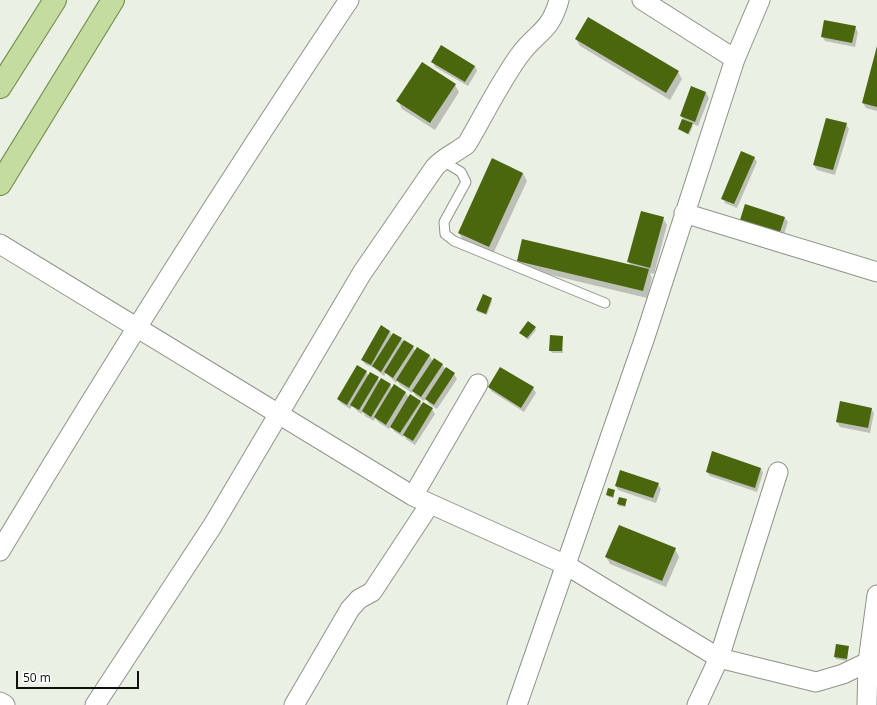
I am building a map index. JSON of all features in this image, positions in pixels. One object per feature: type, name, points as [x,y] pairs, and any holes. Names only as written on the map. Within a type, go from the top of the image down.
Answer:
[{"type":"main road","points":[[0,88],[55,0]]},
{"type":"main road","points":[[0,184],[113,0]]},
{"type":"street","points":[[0,551],[137,326],[248,151],[349,0]]},
{"type":"street","points":[[95,705],[213,525],[362,273],[441,160],[458,151],[467,144],[519,56],[551,21],[559,0]]},
{"type":"street","points":[[642,0],[734,60]]},
{"type":"street","points":[[517,705],[645,337],[734,60],[760,0]]},
{"type":"street","points":[[684,213],[877,272]]},
{"type":"street","points":[[0,244],[421,500],[566,565],[719,658],[816,682],[837,676],[873,662]]},
{"type":"street","points":[[294,705],[350,609],[359,599],[372,592],[421,500],[478,384]]},
{"type":"street","points":[[697,705],[719,658],[778,472]]},
{"type":"street","points":[[867,705],[873,662],[877,595]]},
{"type":"street","points":[[0,702],[5,705]]},
{"type":"lane","points":[[441,160],[461,172],[466,182],[444,222],[444,234],[454,241],[604,303]]},
{"type":"building","points":[[588,17],[679,71],[666,93],[575,39]]},
{"type":"building","points":[[824,20],[856,26],[852,43],[821,37]]},
{"type":"building","points":[[441,45],[475,66],[465,82],[431,62]]},
{"type":"building","points":[[877,46],[877,107],[862,103]]},
{"type":"building","points":[[422,62],[456,84],[430,123],[396,101]]},
{"type":"building","points":[[691,86],[706,92],[695,122],[680,116]]},
{"type":"building","points":[[826,118],[847,123],[833,170],[813,165]]},
{"type":"building","points":[[682,119],[693,123],[688,134],[678,129]]},
{"type":"building","points":[[741,151],[755,157],[734,204],[721,199]]},
{"type":"building","points":[[492,158],[523,173],[489,247],[458,233]]},
{"type":"building","points":[[745,204],[785,217],[780,232],[740,220]]},
{"type":"building","points":[[641,211],[664,217],[650,268],[627,262]]},
{"type":"building","points":[[522,239],[649,269],[643,291],[517,261]]},
{"type":"building","points":[[483,294],[492,298],[486,314],[476,310]]},
{"type":"building","points":[[528,321],[536,327],[527,338],[519,333]]},
{"type":"building","points":[[381,325],[390,331],[371,365],[361,360]]},
{"type":"building","points":[[393,333],[402,338],[381,372],[372,366]]},
{"type":"building","points":[[550,335],[563,336],[562,351],[549,351]]},
{"type":"building","points":[[404,340],[414,346],[393,378],[384,372]]},
{"type":"building","points":[[417,347],[430,355],[409,388],[396,380]]},
{"type":"building","points":[[434,358],[443,364],[421,397],[412,391]]},
{"type":"building","points":[[357,365],[367,371],[347,405],[337,399]]},
{"type":"building","points":[[446,367],[455,373],[434,405],[425,399]]},
{"type":"building","points":[[500,367],[534,387],[521,408],[488,387]]},
{"type":"building","points":[[370,372],[379,377],[359,410],[350,405]]},
{"type":"building","points":[[381,378],[391,384],[371,417],[362,411]]},
{"type":"building","points":[[394,384],[406,392],[386,425],[374,417]]},
{"type":"building","points":[[410,394],[421,401],[400,433],[390,427]]},
{"type":"building","points":[[840,401],[872,408],[868,428],[836,422]]},
{"type":"building","points":[[423,402],[433,408],[413,441],[403,435]]},
{"type":"building","points":[[712,451],[761,468],[755,488],[706,472]]},
{"type":"building","points":[[620,470],[659,483],[653,498],[615,486]]},
{"type":"building","points":[[608,488],[615,490],[613,497],[606,495]]},
{"type":"building","points":[[619,497],[627,499],[625,506],[617,504]]},
{"type":"building","points":[[619,525],[676,548],[662,581],[605,557]]},
{"type":"building","points":[[836,644],[849,646],[847,659],[834,657]]}]
